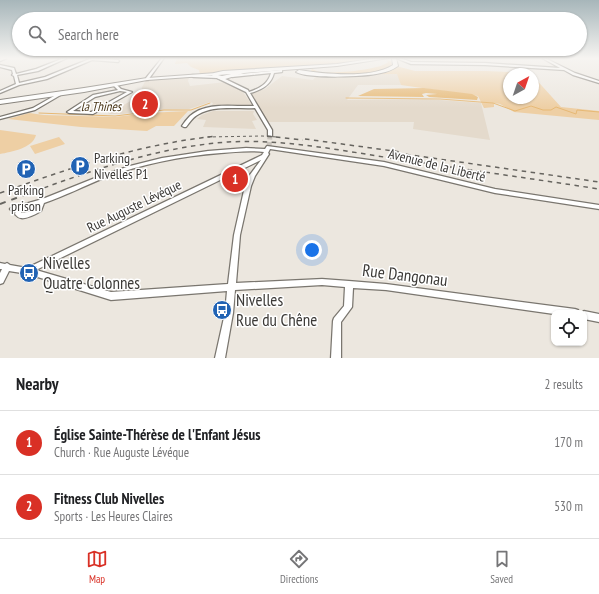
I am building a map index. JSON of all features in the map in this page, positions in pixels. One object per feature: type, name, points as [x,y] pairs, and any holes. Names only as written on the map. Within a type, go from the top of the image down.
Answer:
[{"type":"main road","points":[[0,101],[62,93],[146,79],[198,75],[226,76],[232,75]]},
{"type":"main road","points":[[322,75],[332,75]]},
{"type":"street","points":[[14,75],[18,84]]},
{"type":"street","points":[[0,92],[18,84],[54,75]]},
{"type":"street","points":[[146,79],[149,75]]},
{"type":"street","points":[[226,76],[240,75]]},
{"type":"street","points":[[248,93],[260,89],[276,75]]},
{"type":"street","points":[[576,75],[599,82]]},
{"type":"street","points":[[192,76],[216,76]]},
{"type":"street","points":[[226,76],[248,93],[270,130],[270,135]]},
{"type":"street","points":[[115,85],[120,90],[130,92],[90,113],[69,112],[94,96],[120,90]]},
{"type":"street","points":[[238,86],[260,89]]},
{"type":"street","points":[[1,118],[34,109],[62,93]]},
{"type":"street","points":[[184,126],[191,116],[206,109],[218,107],[256,107]]},
{"type":"street","name":"Avenue de la Liberté","points":[[13,209],[118,172],[178,156],[201,152],[238,150],[384,164],[495,191],[599,207]]},
{"type":"street","points":[[220,358],[229,313],[237,235],[246,192],[256,163],[267,152]]},
{"type":"street","name":"Rue Auguste Lévéque","points":[[28,271],[256,163]]},
{"type":"street","points":[[20,207],[18,214],[21,216],[30,214],[39,210],[42,200]]},
{"type":"street","points":[[0,280],[4,266]]},
{"type":"street","name":"Rue Dangonau","points":[[4,266],[28,271],[111,296],[231,286],[322,282],[386,287],[554,310]]},
{"type":"street","points":[[336,358],[337,321],[348,307],[350,284]]},
{"type":"street","points":[[587,316],[599,318]]},
{"type":"shaded area","points":[[317,75],[398,75],[401,85],[358,85],[347,100],[427,99],[481,103],[490,140],[413,129],[414,122],[267,122],[250,94],[265,89],[282,76],[313,80]]},
{"type":"shaded area","points":[[397,75],[503,75],[503,104],[539,104],[539,83],[561,107],[599,111],[599,120],[514,112],[500,104],[494,103],[494,107],[484,108],[478,96],[401,85]]},
{"type":"shaded area","points":[[189,77],[188,81],[190,86],[226,82],[243,92],[252,105],[212,105],[213,103],[210,102],[189,109],[153,110],[123,114],[108,114],[141,95],[142,87],[146,80]]},
{"type":"shaded area","points":[[424,88],[472,94],[478,97],[477,100],[429,97],[426,95],[437,94],[472,97],[426,93],[422,94],[424,97],[358,96],[374,89]]},
{"type":"shaded area","points":[[188,111],[174,126],[156,126],[147,131],[81,127],[8,119],[29,113],[44,115],[115,117],[147,113]]},
{"type":"shaded area","points":[[213,111],[254,111],[253,114],[257,120],[252,121],[256,129],[203,127],[206,120],[197,119],[202,115]]},
{"type":"shaded area","points":[[0,130],[36,135],[31,143],[21,149],[0,154]]},
{"type":"shaded area","points":[[59,137],[65,144],[35,154],[30,146]]},
{"type":"waterway","name":"la Thines","points":[[346,98],[440,99],[493,103],[515,111],[531,106],[543,110],[551,110],[556,107],[576,114],[577,110],[599,112]]},
{"type":"waterway","name":"la Thines","points":[[39,113],[115,116],[164,110],[191,110],[210,103]]},
{"type":"tunnel","points":[[269,147],[270,136]]},
{"type":"railway","points":[[210,137],[217,136]]},
{"type":"railway","points":[[267,136],[274,137]]},
{"type":"railway","points":[[0,193],[54,174],[107,158],[161,145],[210,137]]},
{"type":"railway","points":[[210,137],[274,137]]},
{"type":"railway","points":[[274,137],[303,140]]},
{"type":"railway","points":[[305,139],[401,152]]},
{"type":"railway","points":[[27,194],[76,176],[151,154],[202,145],[248,141],[287,143],[326,148],[599,189]]},
{"type":"railway","points":[[397,153],[599,182]]},
{"type":"railway","points":[[0,204],[30,193]]},
{"type":"place","name":"Fitness Club Nivelles","points":[[145,104]]},
{"type":"place","name":"Parking Nivelles P1","points":[[80,166]]},
{"type":"place","name":"Parking prison","points":[[26,169]]},
{"type":"place","name":"Église Sainte-Thérèse de l'Enfant Jésus","points":[[235,179]]},
{"type":"place","name":"Nivelles Quatre Colonnes","points":[[29,273]]},
{"type":"place","name":"Nivelles Rue du Chêne","points":[[222,310]]}]
